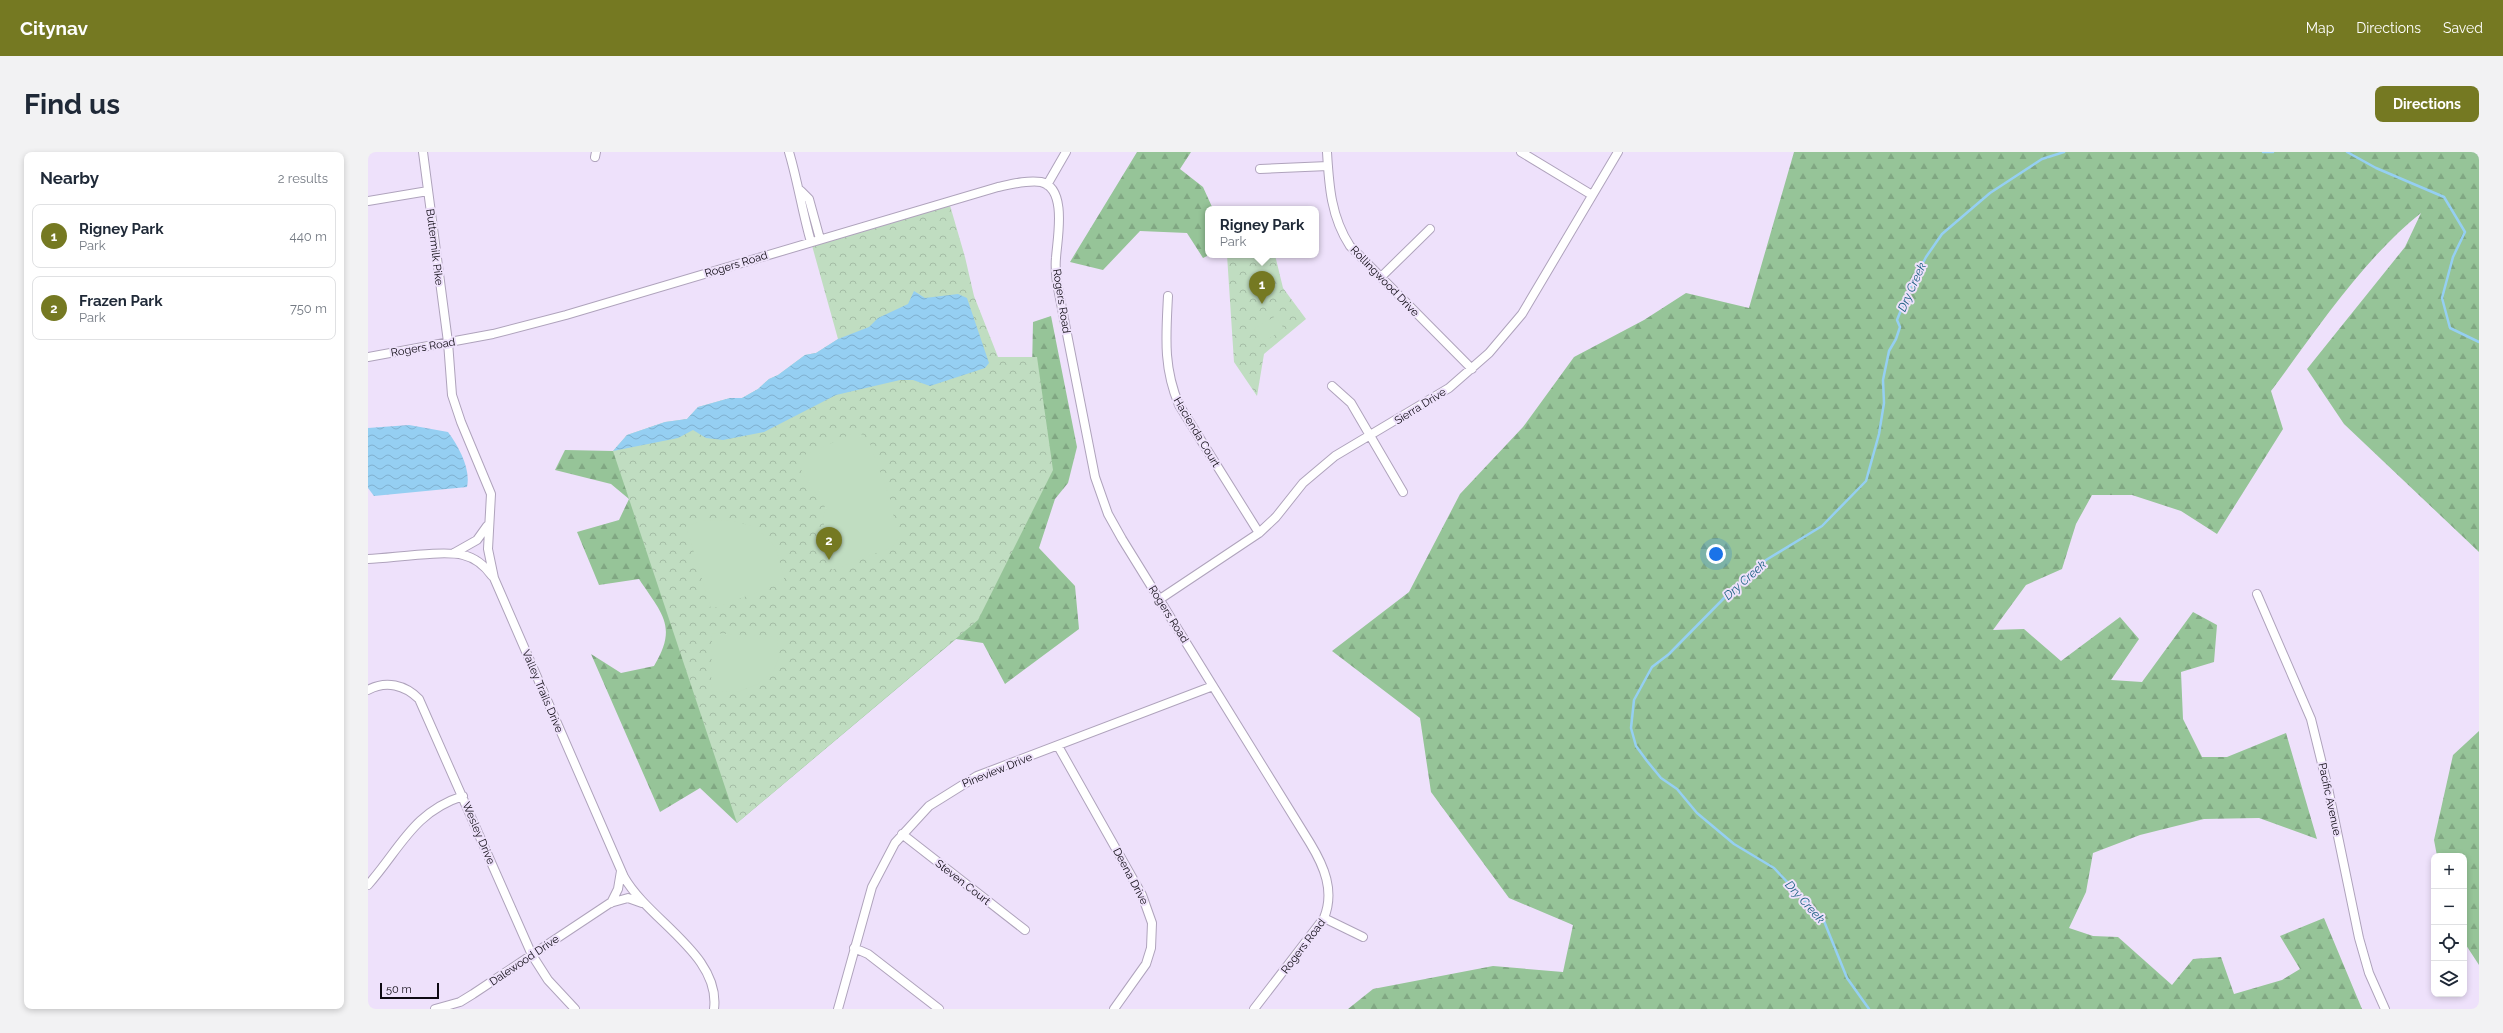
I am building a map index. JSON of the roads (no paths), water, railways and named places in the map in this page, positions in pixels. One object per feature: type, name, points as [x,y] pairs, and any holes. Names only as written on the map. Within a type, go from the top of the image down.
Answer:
[{"type":"street","name":"Buttermilk Pike","points":[[423,152],[448,342]]},
{"type":"street","points":[[789,152],[801,191],[800,202],[811,242]]},
{"type":"street","points":[[1047,185],[1066,152]]},
{"type":"street","name":"Rollingwood Drive","points":[[1327,152],[1330,200],[1344,236],[1381,277],[1472,369]]},
{"type":"street","points":[[1521,152],[1592,195]]},
{"type":"street","name":"Sierra Drive","points":[[1160,599],[1259,533],[1314,472],[1335,456],[1449,388],[1489,353],[1522,314],[1618,152]]},
{"type":"street","points":[[1260,169],[1328,166]]},
{"type":"street","name":"Rogers Road","points":[[368,357],[493,334],[566,315],[998,187],[1026,182],[1047,185],[1054,192],[1060,210],[1056,261],[1057,283],[1096,477],[1108,514],[1320,859],[1329,894],[1324,918],[1254,1009]]},
{"type":"street","points":[[368,202],[428,191]]},
{"type":"street","points":[[801,191],[809,199],[820,239]]},
{"type":"street","points":[[1381,277],[1430,229]]},
{"type":"street","name":"Hacienda Court","points":[[1168,296],[1166,363],[1173,391],[1179,405],[1259,533]]},
{"type":"street","name":"Valley Trails Drive","points":[[448,342],[454,404],[491,494],[492,507],[488,523],[488,553],[494,578],[621,871],[643,903],[705,966],[714,987],[714,1009]]},
{"type":"street","points":[[1332,386],[1351,403],[1404,492]]},
{"type":"street","points":[[453,553],[477,540],[488,523]]},
{"type":"street","points":[[368,559],[453,553],[464,555],[484,565],[494,578]]},
{"type":"street","name":"Pacific Avenue","points":[[2257,594],[2311,719],[2328,788],[2359,938],[2369,973],[2385,1009]]},
{"type":"street","name":"Wesley Drive","points":[[368,690],[381,685],[398,685],[413,692],[419,699],[532,955],[548,980],[575,1009]]},
{"type":"street","name":"Pineview Drive","points":[[838,1009],[872,887],[883,863],[902,834],[929,806],[961,784],[1000,766],[1058,746],[1213,686]]},
{"type":"street","name":"Deena Drive","points":[[1058,746],[1142,895],[1152,923],[1151,943],[1146,964],[1114,1009]]},
{"type":"street","points":[[368,886],[421,818],[437,806],[463,796]]},
{"type":"street","name":"Steven Court","points":[[902,834],[1025,930]]},
{"type":"street","points":[[610,903],[618,889],[621,871]]},
{"type":"street","name":"Dalewood Drive","points":[[440,1008],[473,994],[610,903],[628,898],[643,903]]},
{"type":"street","points":[[1324,918],[1363,938]]},
{"type":"street","points":[[854,948],[868,954],[939,1009]]},
{"type":"water","points":[[914,291],[925,298],[958,294],[967,298],[989,363],[985,368],[930,386],[913,380],[900,380],[836,395],[764,432],[723,440],[706,438],[693,430],[678,438],[613,451],[627,435],[665,422],[687,419],[698,407],[730,398],[742,398],[758,389],[769,379],[778,375],[805,355],[816,353],[838,339],[869,327],[878,318],[908,304]]},
{"type":"water","points":[[409,425],[448,432],[460,451],[466,466],[468,480],[467,487],[374,496],[368,488],[368,428]]},
{"type":"waterway","name":"Dry Creek","points":[[1869,1009],[1847,978],[1824,921],[1774,868],[1734,844],[1697,813],[1677,789],[1661,778],[1647,761],[1636,746],[1631,728],[1634,700],[1652,667],[1669,654],[1731,591],[1766,560],[1822,526],[1866,481],[1879,434],[1884,403],[1883,380],[1889,351],[1896,339],[1900,327],[1897,320],[1909,290],[1926,257],[1942,234],[1990,193],[2042,159],[2064,152]]},
{"type":"waterway","points":[[2263,152],[2273,152]]},
{"type":"waterway","points":[[2347,152],[2376,168],[2444,197],[2465,232],[2453,257],[2442,298],[2450,328],[2479,342]]},
{"type":"place","name":"Rigney Park","points":[[1262,304]]},
{"type":"place","name":"Frazen Park","points":[[829,560]]}]
